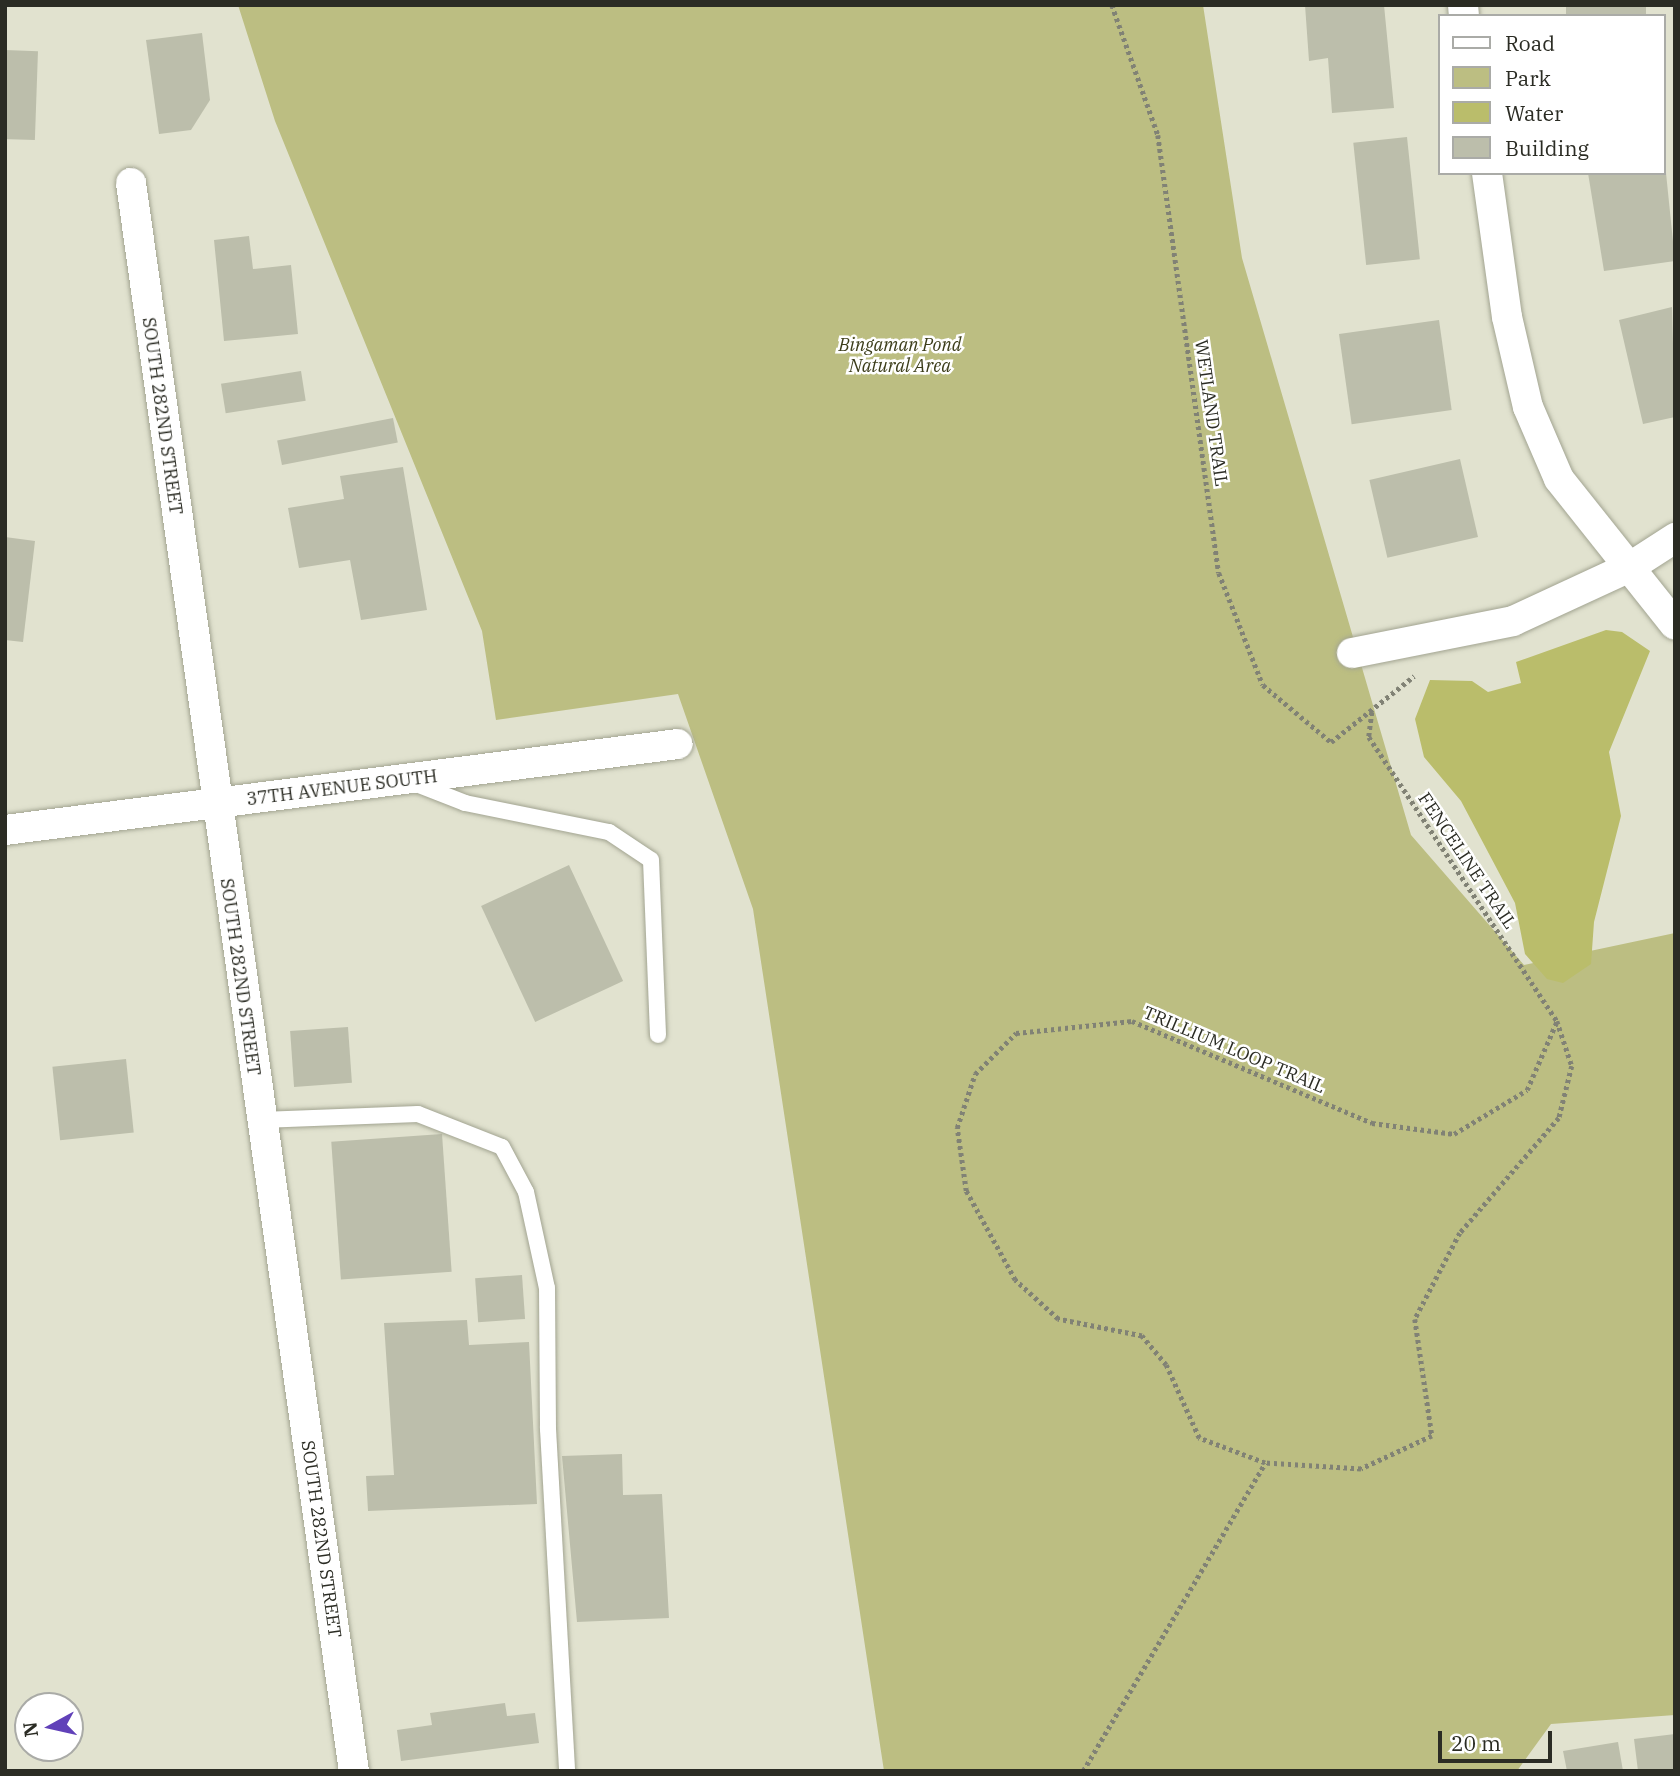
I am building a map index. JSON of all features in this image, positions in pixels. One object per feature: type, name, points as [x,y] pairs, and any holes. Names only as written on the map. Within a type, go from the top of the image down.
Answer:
[{"type":"street","points":[[1487,175],[1507,317],[1528,407],[1559,479],[1675,625]]},
{"type":"street","name":"SOUTH 282ND STREET","points":[[131,183],[215,805],[354,1771]]},
{"type":"street","points":[[1352,653],[1513,621],[1630,567],[1675,538]]},
{"type":"street","name":"37TH AVENUE SOUTH","points":[[5,830],[678,744]]},
{"type":"lane","points":[[405,780],[466,803],[609,832],[651,860],[658,1035]]},
{"type":"lane","points":[[261,1120],[418,1114],[502,1147],[526,1192],[547,1288],[548,1429],[567,1771]]},
{"type":"path","name":"WETLAND TRAIL","points":[[1112,5],[1158,135],[1219,573],[1262,685],[1331,742],[1372,711]]},
{"type":"path","name":"FENCELINE TRAIL","points":[[1372,711],[1369,737],[1557,1021]]},
{"type":"path","name":"TRILLIUM LOOP TRAIL","points":[[1132,1021],[1372,1123],[1454,1134],[1527,1090],[1557,1021],[1572,1066],[1559,1118],[1460,1233],[1415,1319],[1432,1436],[1361,1469],[1265,1463],[1199,1438],[1166,1365],[1142,1336],[1058,1319],[1015,1280],[966,1191],[957,1128],[975,1074],[1016,1033],[1132,1021]]},
{"type":"path","points":[[1083,1771],[1265,1463]]},
{"type":"green space","name":"Bingaman Pond Natural Area","points":[[238,5],[1203,5],[1242,258],[1411,835],[1524,965],[1675,933],[1675,1715],[1551,1724],[1517,1771],[884,1771],[753,909],[678,694],[496,720],[482,631],[275,121]]},
{"type":"water","points":[[1606,630],[1622,632],[1650,651],[1609,752],[1621,816],[1594,922],[1591,964],[1563,983],[1547,979],[1525,954],[1515,903],[1461,801],[1424,757],[1415,719],[1430,680],[1472,681],[1488,692],[1521,683],[1516,662]]},
{"type":"building","points":[[1305,5],[1384,5],[1394,108],[1332,113],[1328,58],[1309,61]]},
{"type":"building","points":[[1566,5],[1646,5],[1646,14],[1566,14]]},
{"type":"building","points":[[202,33],[210,100],[191,130],[159,134],[146,40]]},
{"type":"building","points":[[5,50],[38,51],[35,140],[5,139]]},
{"type":"building","points":[[1407,137],[1420,259],[1366,265],[1353,143]]},
{"type":"building","points":[[1666,173],[1675,261],[1604,271],[1588,175]]},
{"type":"building","points":[[249,236],[253,269],[291,265],[298,334],[224,341],[214,240]]},
{"type":"building","points":[[1672,307],[1675,417],[1643,424],[1619,320]]},
{"type":"building","points":[[1439,320],[1452,410],[1352,424],[1339,334]]},
{"type":"building","points":[[301,371],[306,401],[226,413],[221,384]]},
{"type":"building","points":[[393,418],[398,443],[282,465],[277,441]]},
{"type":"building","points":[[1460,459],[1478,537],[1387,558],[1369,480]]},
{"type":"building","points":[[403,467],[427,610],[361,620],[350,560],[299,568],[288,508],[344,499],[340,476]]},
{"type":"building","points":[[5,537],[35,541],[23,642],[5,640]]},
{"type":"building","points":[[569,865],[623,981],[535,1022],[481,906]]},
{"type":"building","points":[[348,1027],[352,1083],[294,1087],[290,1031]]},
{"type":"building","points":[[126,1059],[134,1133],[60,1140],[52,1067]]},
{"type":"building","points":[[442,1134],[452,1272],[341,1279],[331,1142]]},
{"type":"building","points":[[522,1275],[525,1319],[478,1322],[475,1278]]},
{"type":"building","points":[[467,1320],[469,1345],[529,1342],[537,1504],[368,1511],[366,1476],[394,1475],[384,1323]]},
{"type":"building","points":[[622,1454],[623,1495],[662,1494],[669,1618],[577,1622],[562,1456]]},
{"type":"building","points":[[505,1703],[507,1716],[535,1713],[539,1743],[401,1761],[397,1730],[432,1725],[430,1713]]},
{"type":"building","points":[[1675,1734],[1675,1771],[1638,1771],[1634,1739]]},
{"type":"building","points":[[1618,1742],[1623,1771],[1567,1771],[1563,1751]]}]
